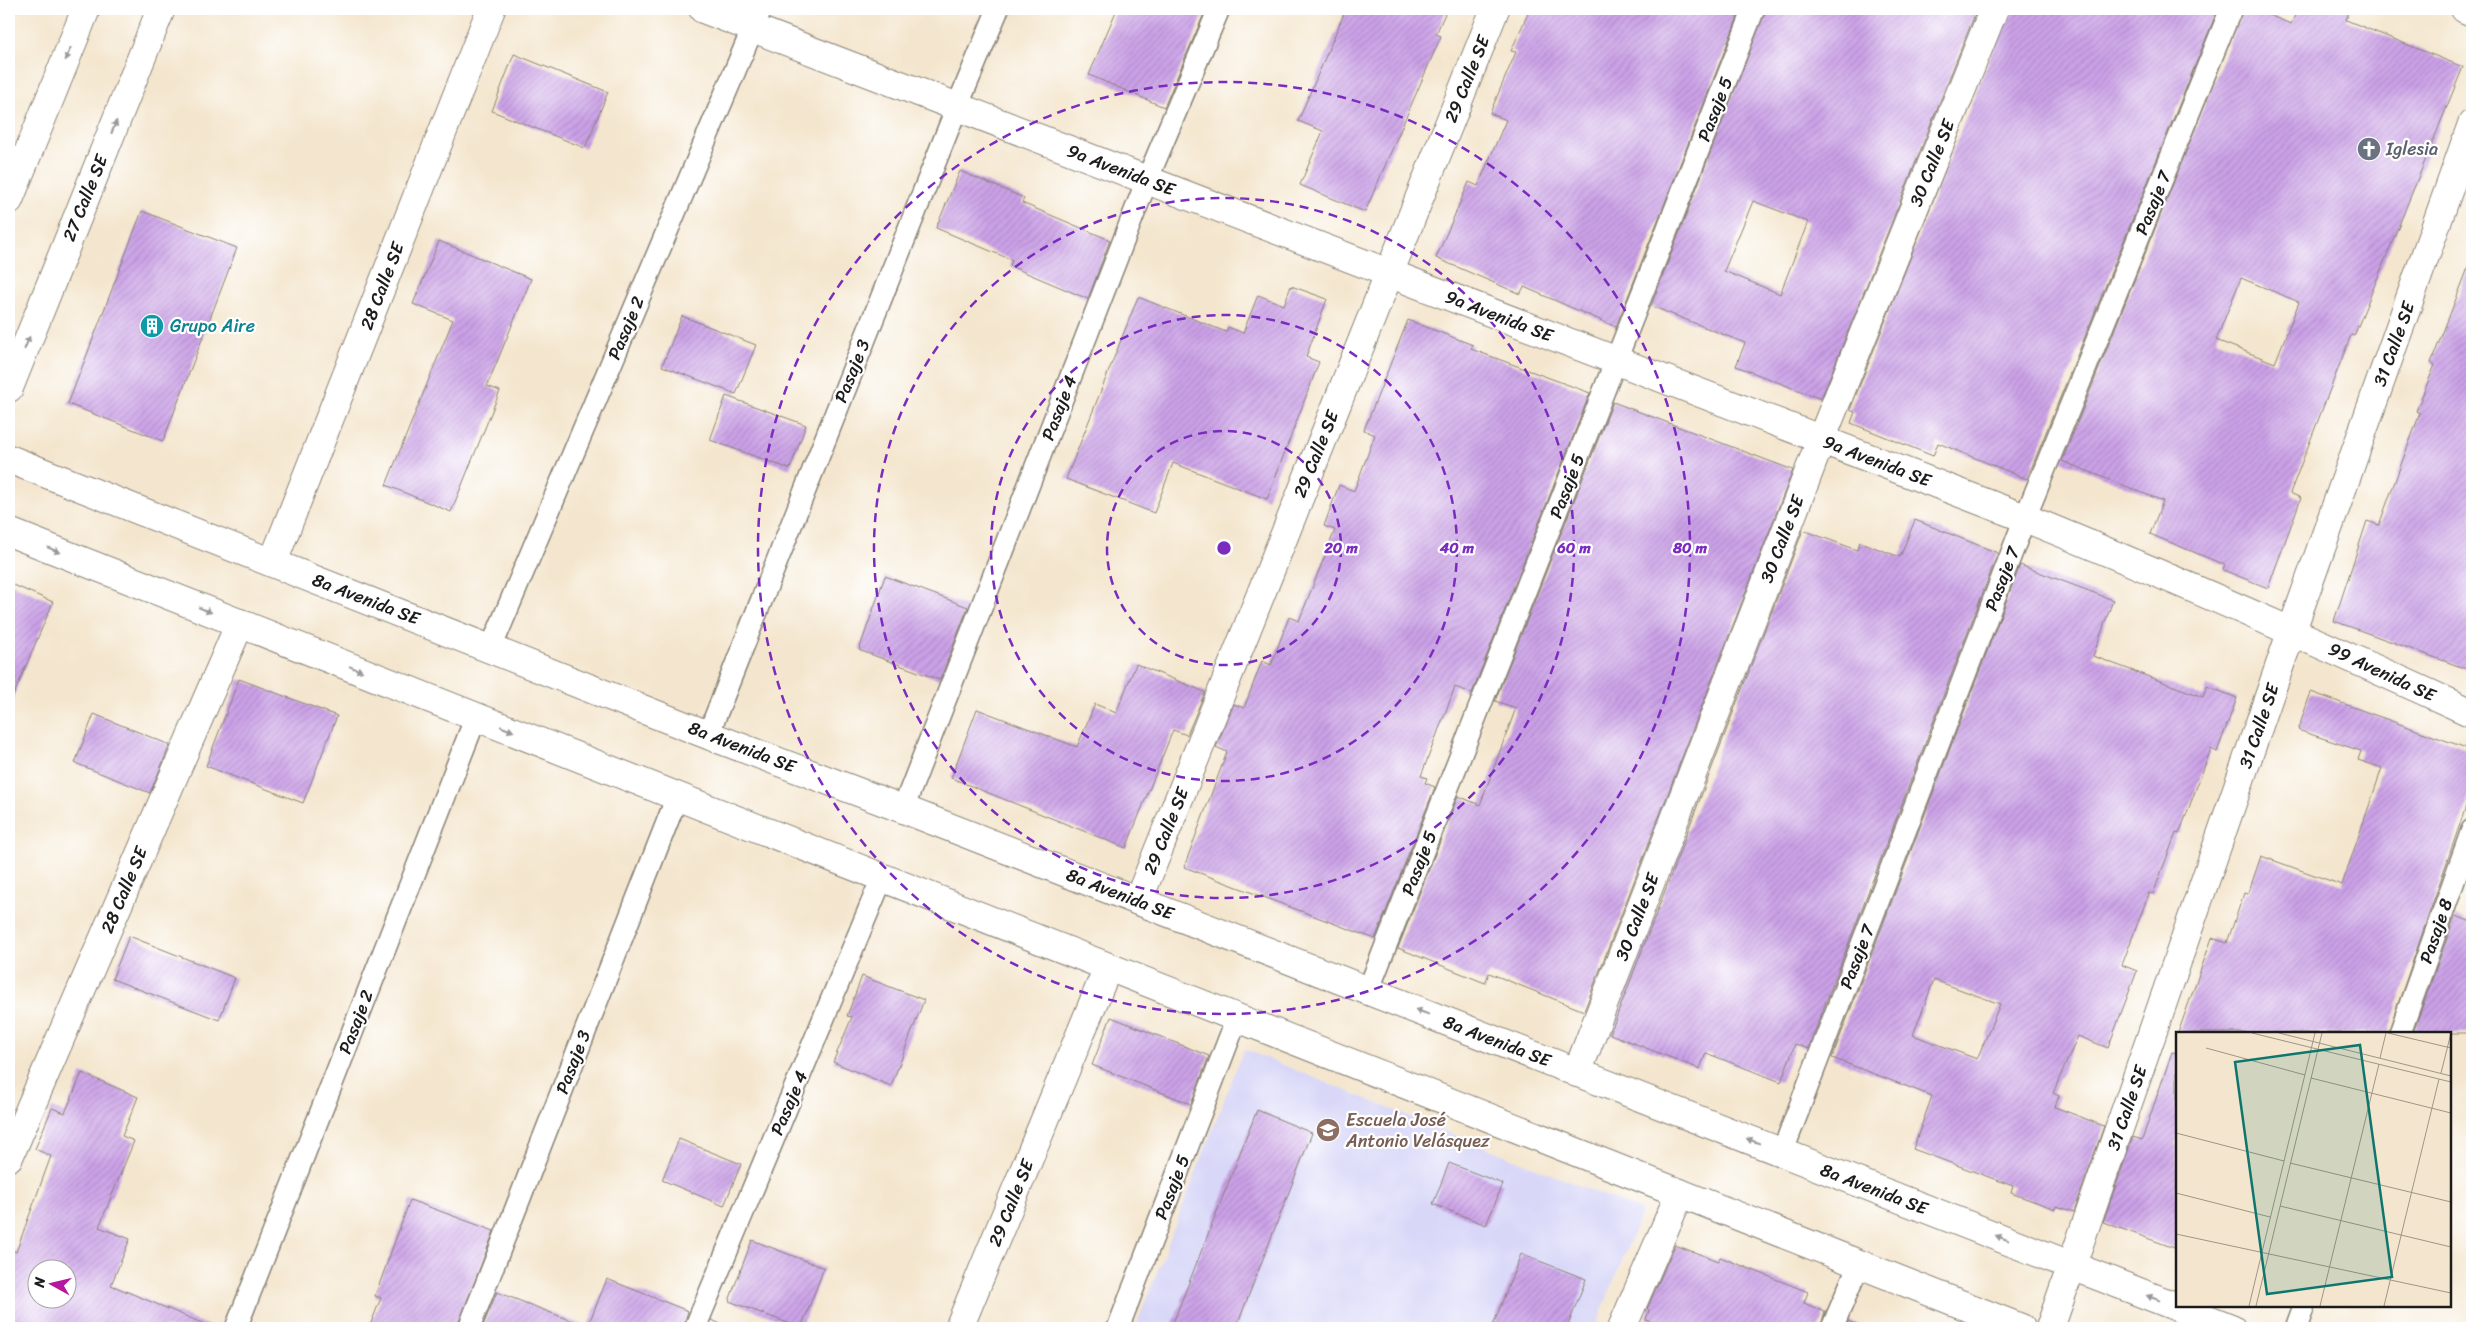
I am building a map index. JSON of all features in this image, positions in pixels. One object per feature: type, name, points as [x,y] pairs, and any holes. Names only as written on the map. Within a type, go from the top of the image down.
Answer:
[{"type":"street","points":[[9,200],[86,9]]},
{"type":"street","name":"27 Calle SE","points":[[9,388],[161,9]]},
{"type":"street","name":"28 Calle SE","points":[[273,562],[491,9]]},
{"type":"street","name":"9a Avenida SE","points":[[703,9],[757,18],[957,106],[2025,518],[2292,630]]},
{"type":"street","name":"29 Calle SE","points":[[1138,900],[1388,273],[1496,9]]},
{"type":"street","name":"30 Calle SE","points":[[1578,1073],[1821,440],[1994,9]]},
{"type":"street","points":[[2465,9],[2472,12]]},
{"type":"street","name":"31 Calle SE","points":[[2050,1328],[2292,630],[2472,124]]},
{"type":"street","name":"8a Avenida SE","points":[[9,459],[708,735],[1138,900],[2176,1307]]},
{"type":"street","points":[[9,532],[2021,1328]]},
{"type":"street","name":"28 Calle SE","points":[[9,1157],[240,623]]},
{"type":"street","name":"99 Avenida SE","points":[[2292,630],[2472,713]]},
{"type":"street","name":"29 Calle SE","points":[[959,1328],[1108,967]]},
{"type":"street","points":[[1622,1328],[1680,1193]]},
{"type":"street","name":"8a Avenida SE","points":[[2177,1307],[2231,1328]]},
{"type":"lane","name":"Pasaje 3","points":[[708,735],[957,106],[998,9]]},
{"type":"lane","name":"Pasaje 4","points":[[904,809],[1148,180],[1219,9]]},
{"type":"lane","name":"Pasaje 5","points":[[1368,991],[1754,9]]},
{"type":"lane","name":"Pasaje 7","points":[[1782,1153],[2025,518],[2231,9]]},
{"type":"lane","name":"Pasaje 2","points":[[491,648],[757,18]]},
{"type":"lane","name":"Pasaje 2","points":[[236,1328],[476,716]]},
{"type":"lane","name":"Pasaje 3","points":[[469,1328],[677,796]]},
{"type":"lane","name":"Pasaje 8","points":[[2400,1032],[2472,830]]},
{"type":"lane","name":"Pasaje 4","points":[[695,1328],[882,878]]},
{"type":"lane","name":"Pasaje 5","points":[[1118,1328],[1237,1018]]},
{"type":"lane","points":[[1832,1328],[1859,1264]]},
{"type":"lane","points":[[2296,1328],[2304,1307]]},
{"type":"shaded area","name":"Escuela José Antonio Velásquez","points":[[1244,1049],[1642,1211],[1595,1328],[1135,1328]]},
{"type":"building","points":[[1117,9],[1206,9],[1164,107],[1089,75]]},
{"type":"building","points":[[1346,9],[1447,9],[1436,34],[1441,36],[1365,212],[1300,185],[1323,131],[1298,121]]},
{"type":"building","points":[[1530,9],[1741,9],[1616,327],[1524,287],[1520,294],[1436,258],[1469,182],[1478,186],[1506,120],[1490,113],[1516,52],[1511,51]]},
{"type":"building","points":[[1766,9],[1977,9],[1821,399],[1736,366],[1745,343],[1651,306]],"holes":[[[1753,201],[1808,222],[1780,294],[1724,271]]]},
{"type":"building","points":[[2009,9],[2218,9],[2027,479],[1938,443],[1933,456],[1851,423],[1855,412],[1850,410]]},
{"type":"building","points":[[2243,9],[2254,9],[2291,24],[2298,9],[2350,9],[2346,20],[2463,67],[2354,336],[2351,335],[2290,493],[2301,498],[2268,588],[2223,570],[2225,565],[2150,534],[2163,501],[2062,461]],"holes":[[[2241,278],[2299,302],[2275,363],[2216,340]]]},
{"type":"building","points":[[514,54],[608,92],[585,148],[492,111]]},
{"type":"building","points":[[960,171],[1024,198],[1022,203],[1110,240],[1088,299],[1010,266],[1012,260],[936,228]]},
{"type":"building","name":"Grupo Aire","points":[[142,211],[237,248],[163,441],[68,404]]},
{"type":"building","points":[[439,241],[531,279],[487,386],[500,391],[451,512],[386,485],[453,320],[413,304]]},
{"type":"building","points":[[2470,263],[2472,263],[2472,671],[2334,621],[2367,521],[2379,525],[2420,413],[2416,411],[2435,365],[2431,363]]},
{"type":"building","points":[[1291,286],[1327,299],[1306,357],[1319,362],[1267,499],[1173,463],[1154,513],[1066,479],[1138,297],[1226,332],[1228,327],[1243,333],[1258,295],[1284,305]]},
{"type":"building","points":[[682,316],[756,345],[736,394],[662,366]]},
{"type":"building","points":[[1408,320],[1473,345],[1471,349],[1590,393],[1472,693],[1455,687],[1421,776],[1427,778],[1425,783],[1435,787],[1375,939],[1184,867],[1227,752],[1216,747],[1234,704],[1244,708],[1262,661],[1271,665],[1289,617],[1299,621],[1335,530],[1324,526],[1339,485],[1354,491],[1375,435],[1364,430]]},
{"type":"building","points":[[726,396],[806,425],[790,469],[710,440]]},
{"type":"building","points":[[1613,402],[1793,470],[1584,1011],[1489,973],[1485,983],[1398,948],[1458,796],[1480,805],[1516,708],[1495,701]]},
{"type":"building","points":[[1915,520],[1998,553],[1808,1049],[1795,1044],[1781,1082],[1706,1053],[1700,1069],[1610,1034],[1803,530],[1857,550],[1860,542],[1900,557]]},
{"type":"building","points":[[2020,565],[2113,600],[2093,656],[2203,697],[2207,686],[2237,698],[2217,752],[2211,749],[2179,834],[2176,833],[2153,894],[2149,893],[2122,965],[2137,971],[2108,1048],[2078,1036],[2053,1093],[2059,1096],[2055,1107],[2104,1126],[2074,1212],[2056,1206],[2055,1209],[2011,1193],[2013,1186],[1913,1149],[1932,1096],[1832,1058]],"holes":[[[1934,980],[2000,1004],[1977,1059],[1913,1035]]]},
{"type":"building","points":[[885,576],[968,607],[940,680],[859,650]]},
{"type":"building","points":[[9,583],[53,602],[9,706]]},
{"type":"building","points":[[1136,664],[1205,692],[1187,735],[1173,730],[1126,848],[951,778],[977,709],[1077,747],[1095,704],[1116,713]]},
{"type":"building","points":[[239,679],[337,716],[303,803],[206,766]]},
{"type":"building","points":[[2311,692],[2472,750],[2472,789],[2388,1032],[2178,1032],[2212,938],[2227,943],[2244,893],[2248,894],[2261,856],[2342,885],[2382,768],[2358,760],[2361,751],[2298,730]]},
{"type":"building","points":[[94,714],[170,745],[150,793],[75,763]]},
{"type":"building","points":[[2455,916],[2472,922],[2472,1033],[2413,1032]]},
{"type":"building","points":[[129,936],[235,978],[219,1020],[112,979]]},
{"type":"building","points":[[862,976],[924,1000],[891,1086],[833,1062],[852,1017],[847,1016]]},
{"type":"building","points":[[1111,1017],[1209,1056],[1191,1104],[1092,1065]]},
{"type":"building","points":[[2172,1052],[2176,1053],[2176,1249],[2103,1222],[2133,1137],[2142,1140]]},
{"type":"building","points":[[82,1073],[138,1097],[122,1136],[134,1141],[99,1227],[130,1239],[111,1285],[214,1328],[9,1328],[9,1249],[16,1252],[51,1156],[35,1149],[52,1108],[65,1113]]},
{"type":"building","points":[[1257,1110],[1312,1133],[1236,1328],[1171,1328]]},
{"type":"building","points":[[679,1139],[741,1164],[724,1206],[662,1180]]},
{"type":"building","points":[[1449,1163],[1503,1184],[1486,1225],[1433,1204]]},
{"type":"building","points":[[410,1200],[494,1231],[457,1328],[369,1328],[381,1298],[375,1296]]},
{"type":"building","points":[[752,1240],[824,1268],[801,1328],[729,1301]]},
{"type":"building","points":[[1675,1245],[1718,1261],[1720,1257],[1808,1292],[1804,1303],[1825,1312],[1820,1328],[1668,1328],[1646,1320],[1649,1310],[1647,1309]]},
{"type":"building","points":[[1521,1254],[1586,1279],[1567,1328],[1492,1328]]},
{"type":"building","points":[[607,1279],[688,1311],[683,1328],[587,1328]]},
{"type":"building","points":[[497,1292],[585,1326],[585,1328],[482,1328]]},
{"type":"building","points":[[712,1320],[727,1327],[727,1328],[708,1328]]},
{"type":"building","points":[[1848,1321],[1863,1327],[1863,1328],[1845,1328]]},
{"type":"place","name":"Iglesia","points":[[2369,149]]},
{"type":"place","name":"Grupo Aire","points":[[152,326]]},
{"type":"place","name":"Escuela José Antonio Velásquez","points":[[1328,1130]]}]
